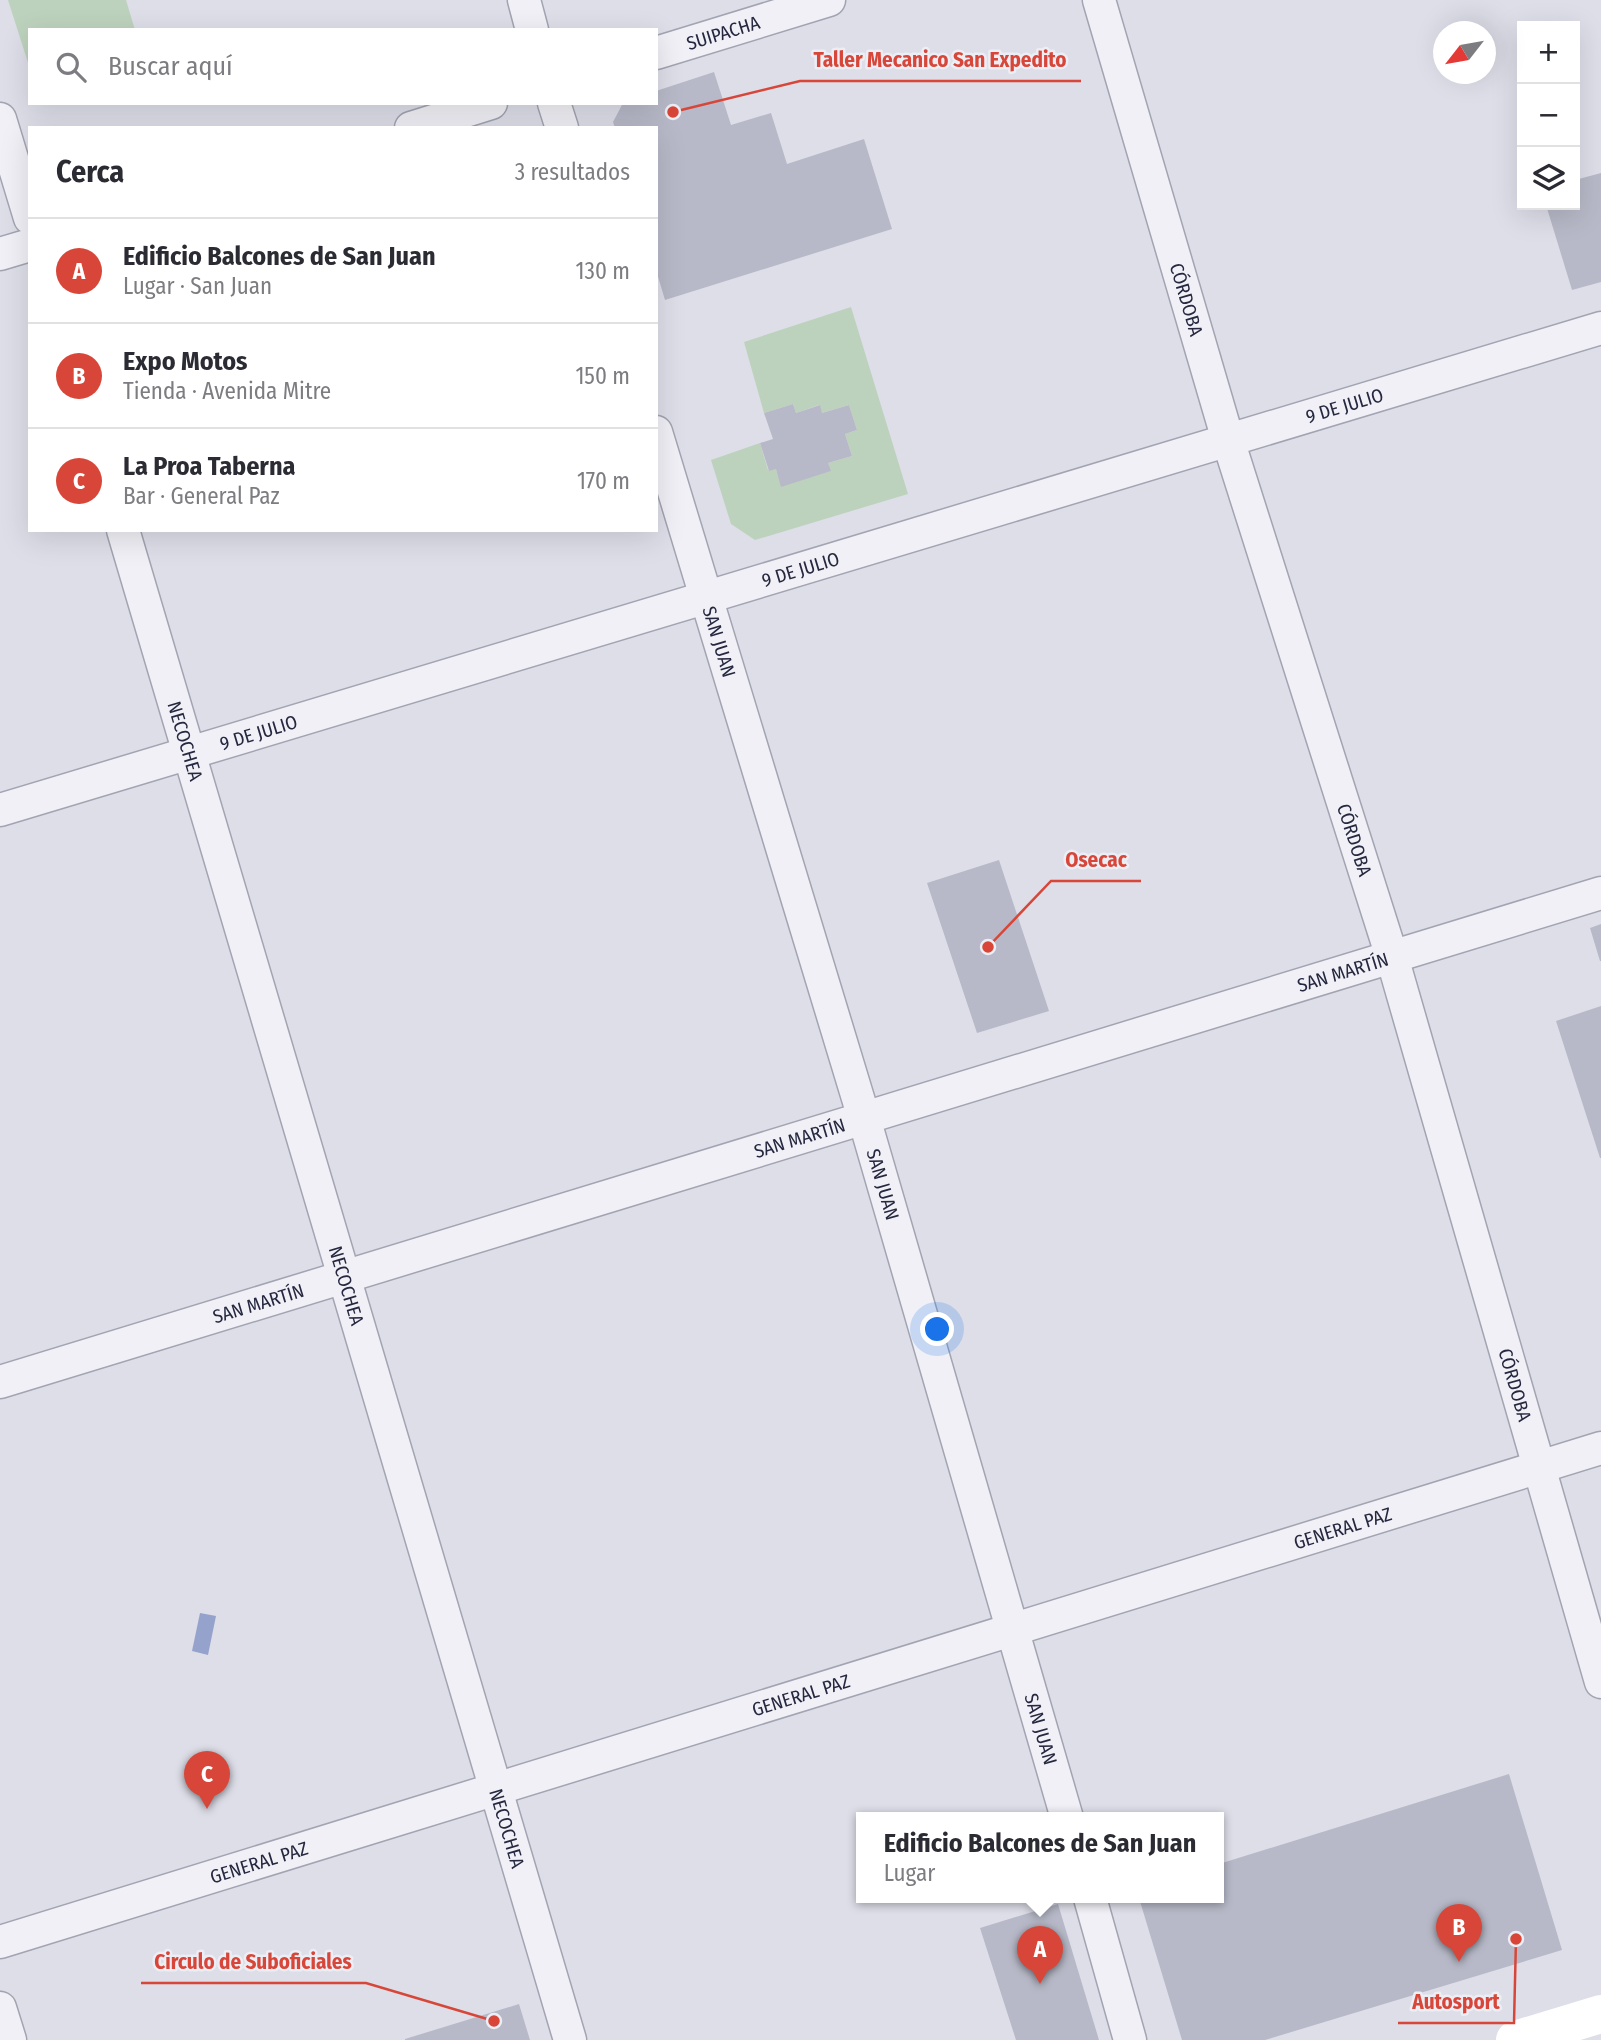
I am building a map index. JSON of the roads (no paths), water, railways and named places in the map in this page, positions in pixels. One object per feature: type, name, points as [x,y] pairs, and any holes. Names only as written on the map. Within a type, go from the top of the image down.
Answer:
[{"type":"main road","points":[[1515,2040],[1601,2014]]},
{"type":"street","points":[[524,0],[532,28]]},
{"type":"street","name":"SUIPACHA","points":[[658,52],[829,0]]},
{"type":"street","name":"CÓRDOBA","points":[[1099,0],[1228,440],[1392,957],[1541,1466],[1601,1682]]},
{"type":"street","points":[[417,126],[485,105]]},
{"type":"street","points":[[555,105],[561,126]]},
{"type":"street","points":[[0,119],[28,212]]},
{"type":"street","points":[[0,254],[28,246]]},
{"type":"street","name":"9 DE JULIO","points":[[0,810],[1601,328]]},
{"type":"street","name":"SAN JUAN","points":[[658,438],[864,1118],[1065,1812]]},
{"type":"street","name":"NECOCHEA","points":[[123,532],[570,2040]]},
{"type":"street","name":"SAN MARTÍN","points":[[0,1381],[1601,893]]},
{"type":"street","name":"GENERAL PAZ","points":[[0,1941],[1601,1448]]},
{"type":"street","points":[[1091,1903],[1130,2040]]},
{"type":"street","points":[[0,2008],[10,2040]]},
{"type":"water","points":[[200,1613],[216,1616],[208,1655],[192,1651]]},
{"type":"place","name":"Taller Mecanico San Expedito","points":[[673,112]]},
{"type":"place","name":"Osecac","points":[[988,947]]},
{"type":"place","name":"La Proa Taberna","points":[[207,1809]]},
{"type":"place","name":"Autosport","points":[[1516,1939]]},
{"type":"place","name":"Expo Motos","points":[[1459,1962]]},
{"type":"place","name":"Edificio Balcones de San Juan","points":[[1040,1984]]},
{"type":"place","name":"Circulo de Suboficiales","points":[[494,2021]]}]
